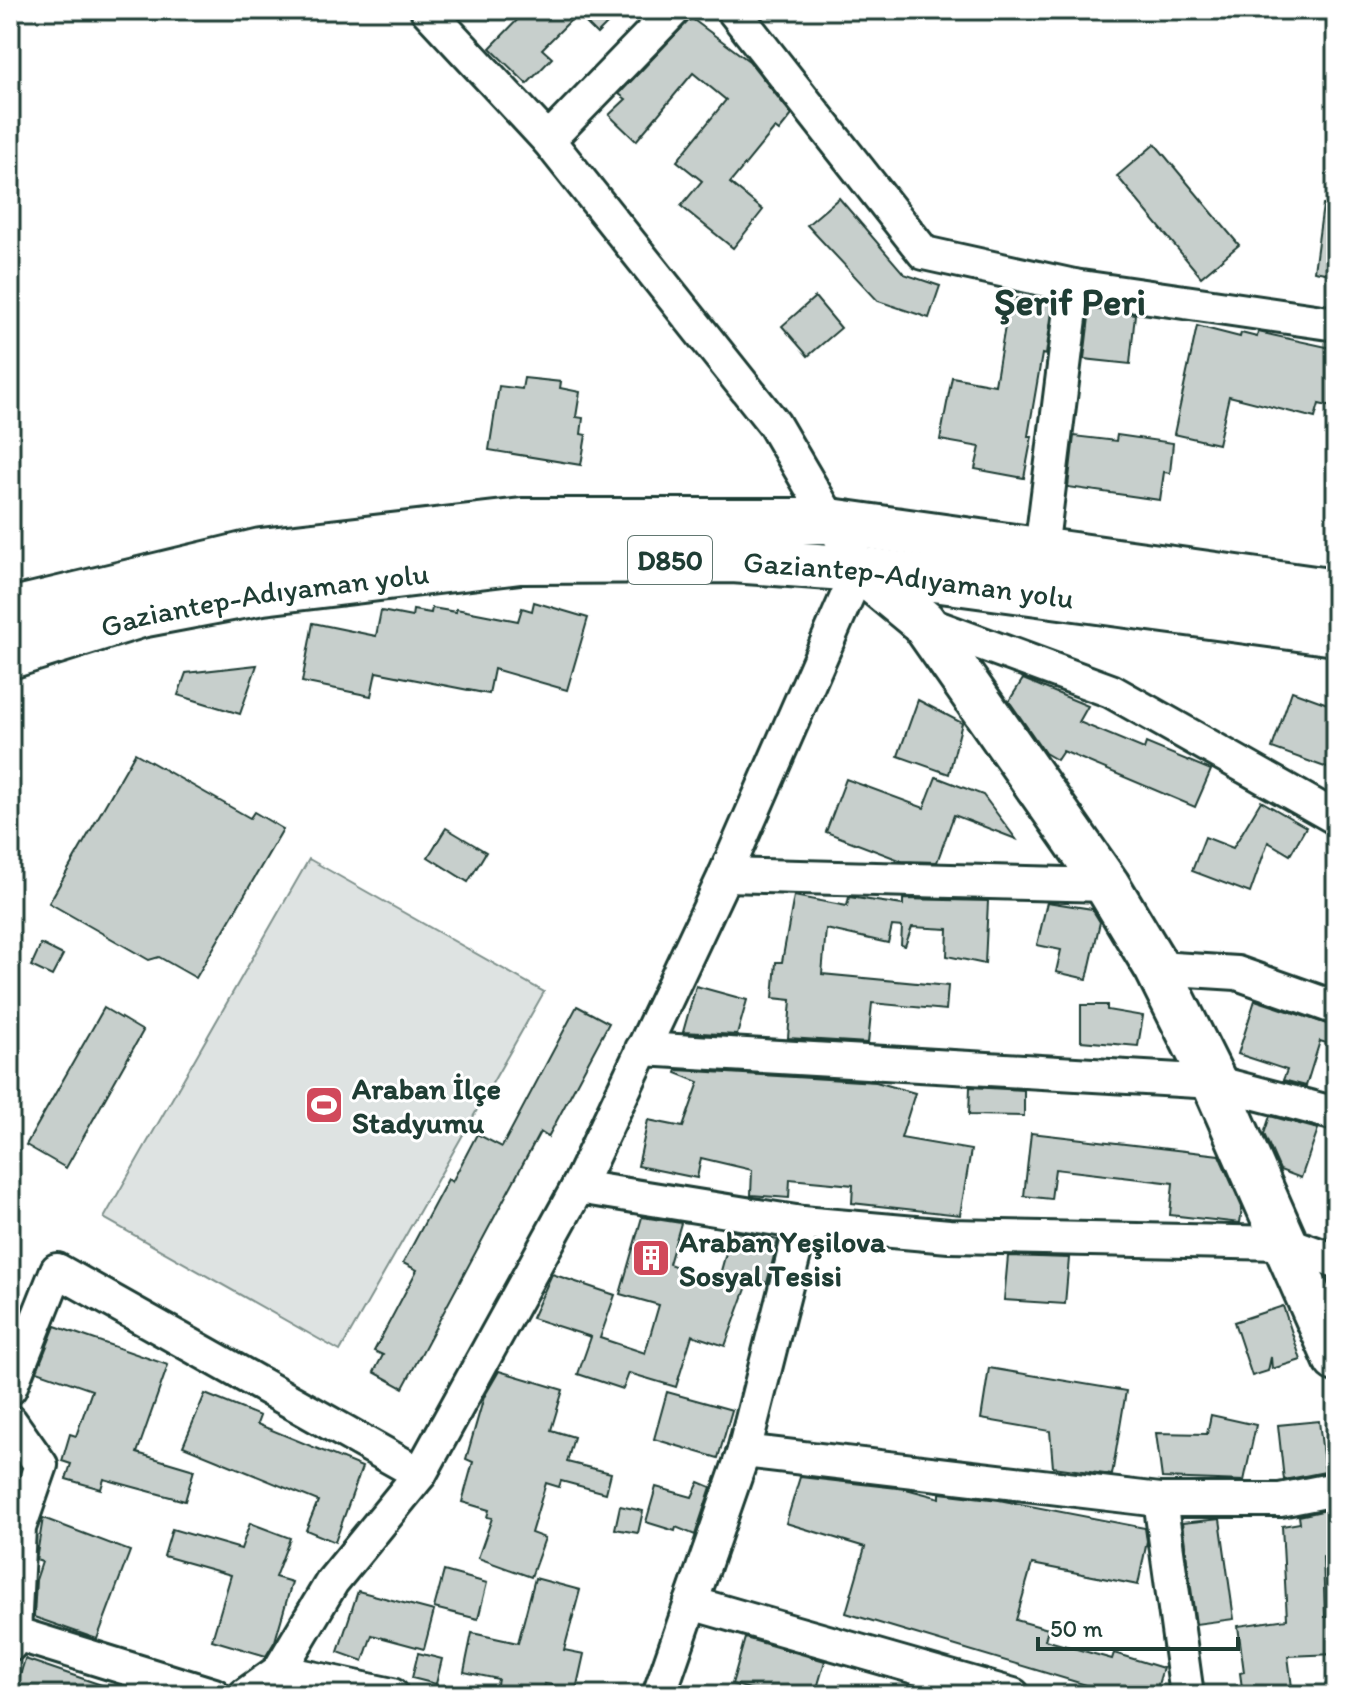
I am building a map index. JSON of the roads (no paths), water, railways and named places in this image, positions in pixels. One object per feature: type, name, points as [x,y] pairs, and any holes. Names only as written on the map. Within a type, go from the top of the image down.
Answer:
[{"type":"main road","name":"Gaziantep-Adıyaman yolu","points":[[10,611],[261,551],[394,533],[522,521],[830,521],[1336,592]]},
{"type":"main road","name":"Gaziantep-Adıyaman yolu","points":[[10,656],[141,615],[263,592],[520,561],[732,560],[859,569],[1336,633]]},
{"type":"main road","points":[[859,569],[923,622],[1107,885],[1157,968],[1214,1082],[1336,1359]]},
{"type":"street","points":[[245,1695],[279,1671],[332,1582],[420,1474],[578,1187],[725,875],[859,569],[774,424],[548,140],[427,10]]},
{"type":"street","points":[[548,140],[674,10]]},
{"type":"street","points":[[733,10],[924,253],[1074,286],[1336,324]]},
{"type":"street","points":[[1041,550],[1074,286]]},
{"type":"street","points":[[923,622],[1111,691],[1336,818]]},
{"type":"street","points":[[725,875],[1107,885]]},
{"type":"street","points":[[1157,968],[1237,973],[1336,1008]]},
{"type":"street","points":[[642,1049],[1214,1082],[1336,1114]]},
{"type":"street","points":[[578,1187],[802,1223],[949,1236],[1286,1243],[1336,1261]]},
{"type":"street","points":[[659,1695],[744,1451],[802,1223]]},
{"type":"street","points":[[10,1388],[57,1270],[420,1474]]},
{"type":"street","points":[[10,1421],[41,1465],[19,1528],[11,1637],[214,1695]]},
{"type":"street","points":[[744,1451],[1160,1500],[1280,1500],[1336,1489]]},
{"type":"street","points":[[1160,1500],[1187,1695]]},
{"type":"street","points":[[691,1603],[1013,1695]]},
{"type":"street","points":[[279,1671],[392,1695]]},
{"type":"place","name":"Araban İlçe Stadyumu","points":[[324,1105]]},
{"type":"place","name":"Araban Yeşilova Sosyal Tesisi","points":[[651,1258]]},
{"type":"district","name":"Şerif Peri","points":[[1070,302]]}]
